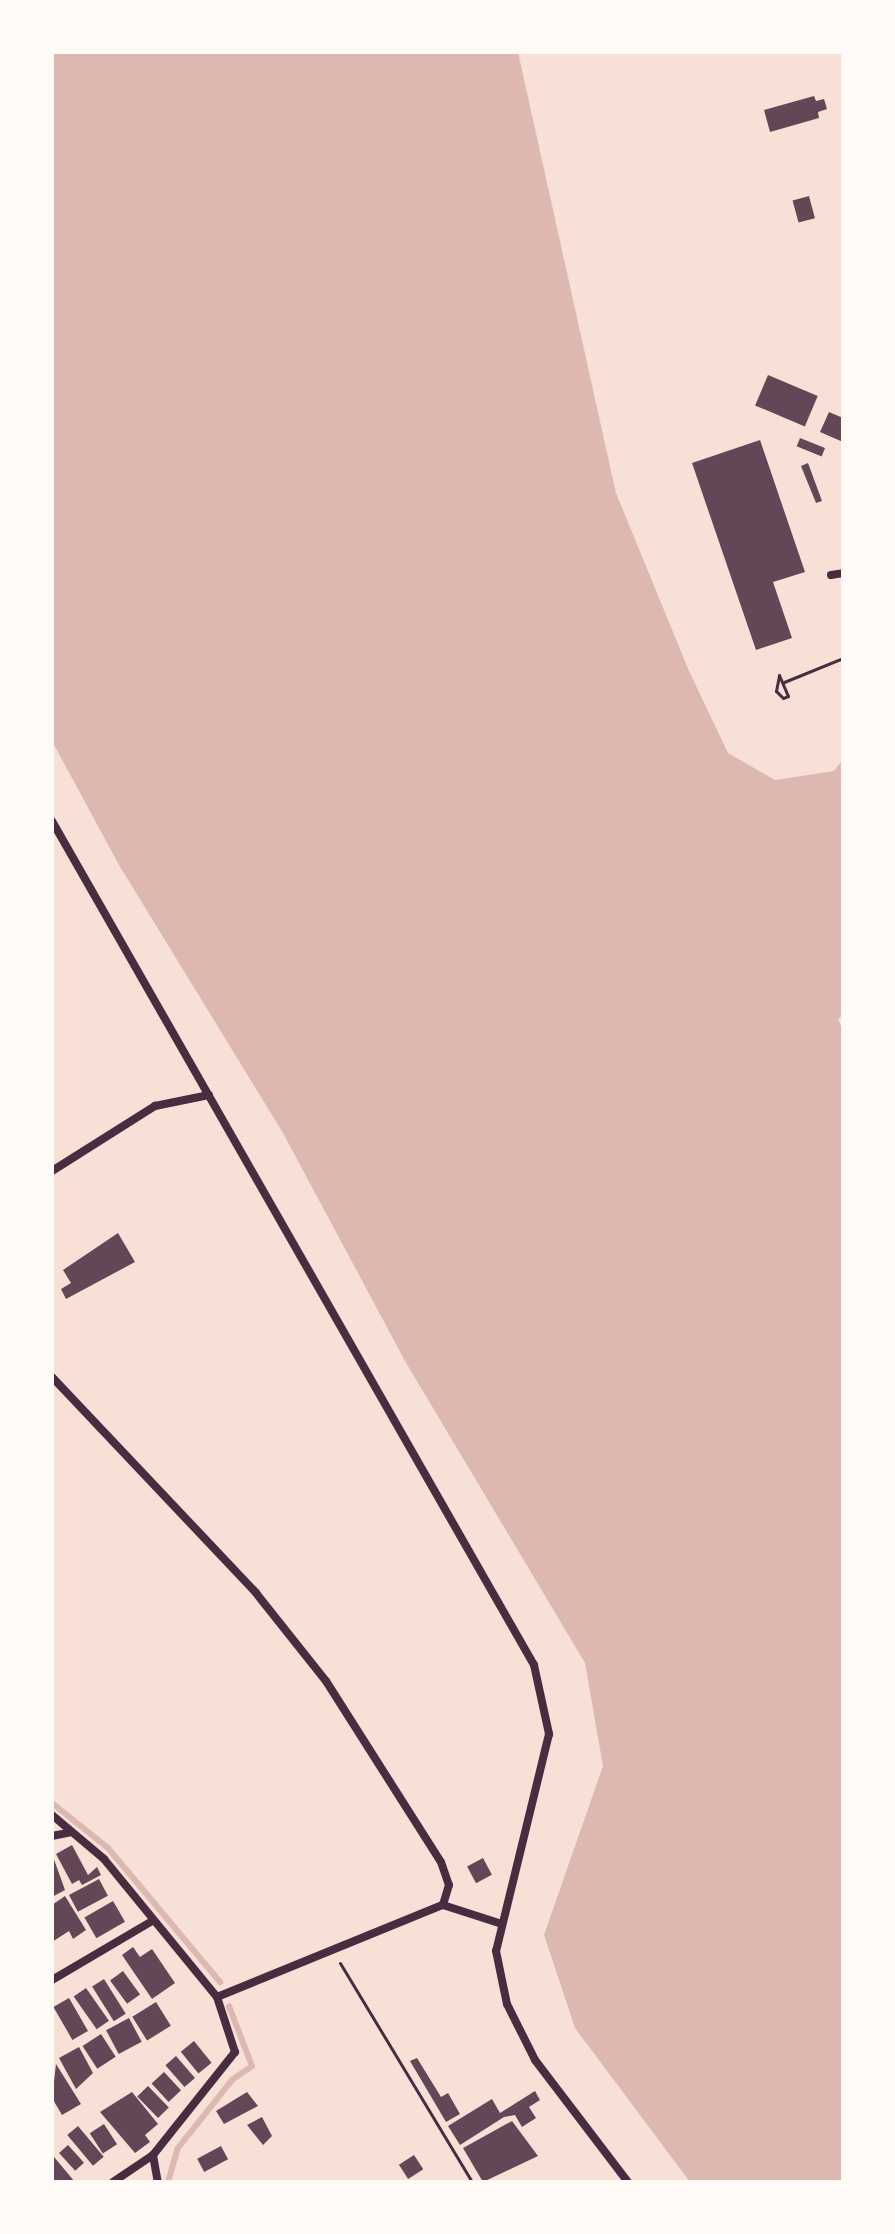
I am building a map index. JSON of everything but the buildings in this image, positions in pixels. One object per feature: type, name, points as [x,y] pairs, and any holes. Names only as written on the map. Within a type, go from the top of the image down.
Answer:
[{"type":"street","points":[[831,575],[843,573]]},
{"type":"street","points":[[52,821],[534,1665],[549,1734],[496,1951],[514,2018],[535,2060],[628,2182]]},
{"type":"street","points":[[52,1171],[155,1106],[209,1095]]},
{"type":"street","points":[[52,1377],[256,1593],[326,1681],[441,1862],[449,1885],[443,1905]]},
{"type":"street","points":[[52,1815],[104,1859],[217,1997],[235,2052],[153,2155],[113,2182]]},
{"type":"street","points":[[52,1836],[72,1832]]},
{"type":"street","points":[[217,1997],[443,1905],[502,1924]]},
{"type":"street","points":[[52,1980],[152,1921]]},
{"type":"street","points":[[153,2155],[158,2182]]},
{"type":"path","points":[[784,682],[843,658]]},
{"type":"path","points":[[779,675],[784,682],[788,696],[783,698],[776,691],[779,675]]},
{"type":"path","points":[[332,1950],[472,2182]]},
{"type":"shaded area","points":[[52,52],[518,52],[616,493],[689,671],[728,753],[775,780],[834,771],[843,759],[843,1015],[838,1019],[843,1031],[843,2182],[690,2182],[575,2028],[544,1935],[603,1766],[585,1663],[405,1361],[283,1133],[119,865],[52,741]]},
{"type":"waterway","points":[[52,1803],[108,1848],[220,1982]]},
{"type":"waterway","points":[[168,2182],[178,2148],[232,2080],[252,2066],[229,2006]]}]
